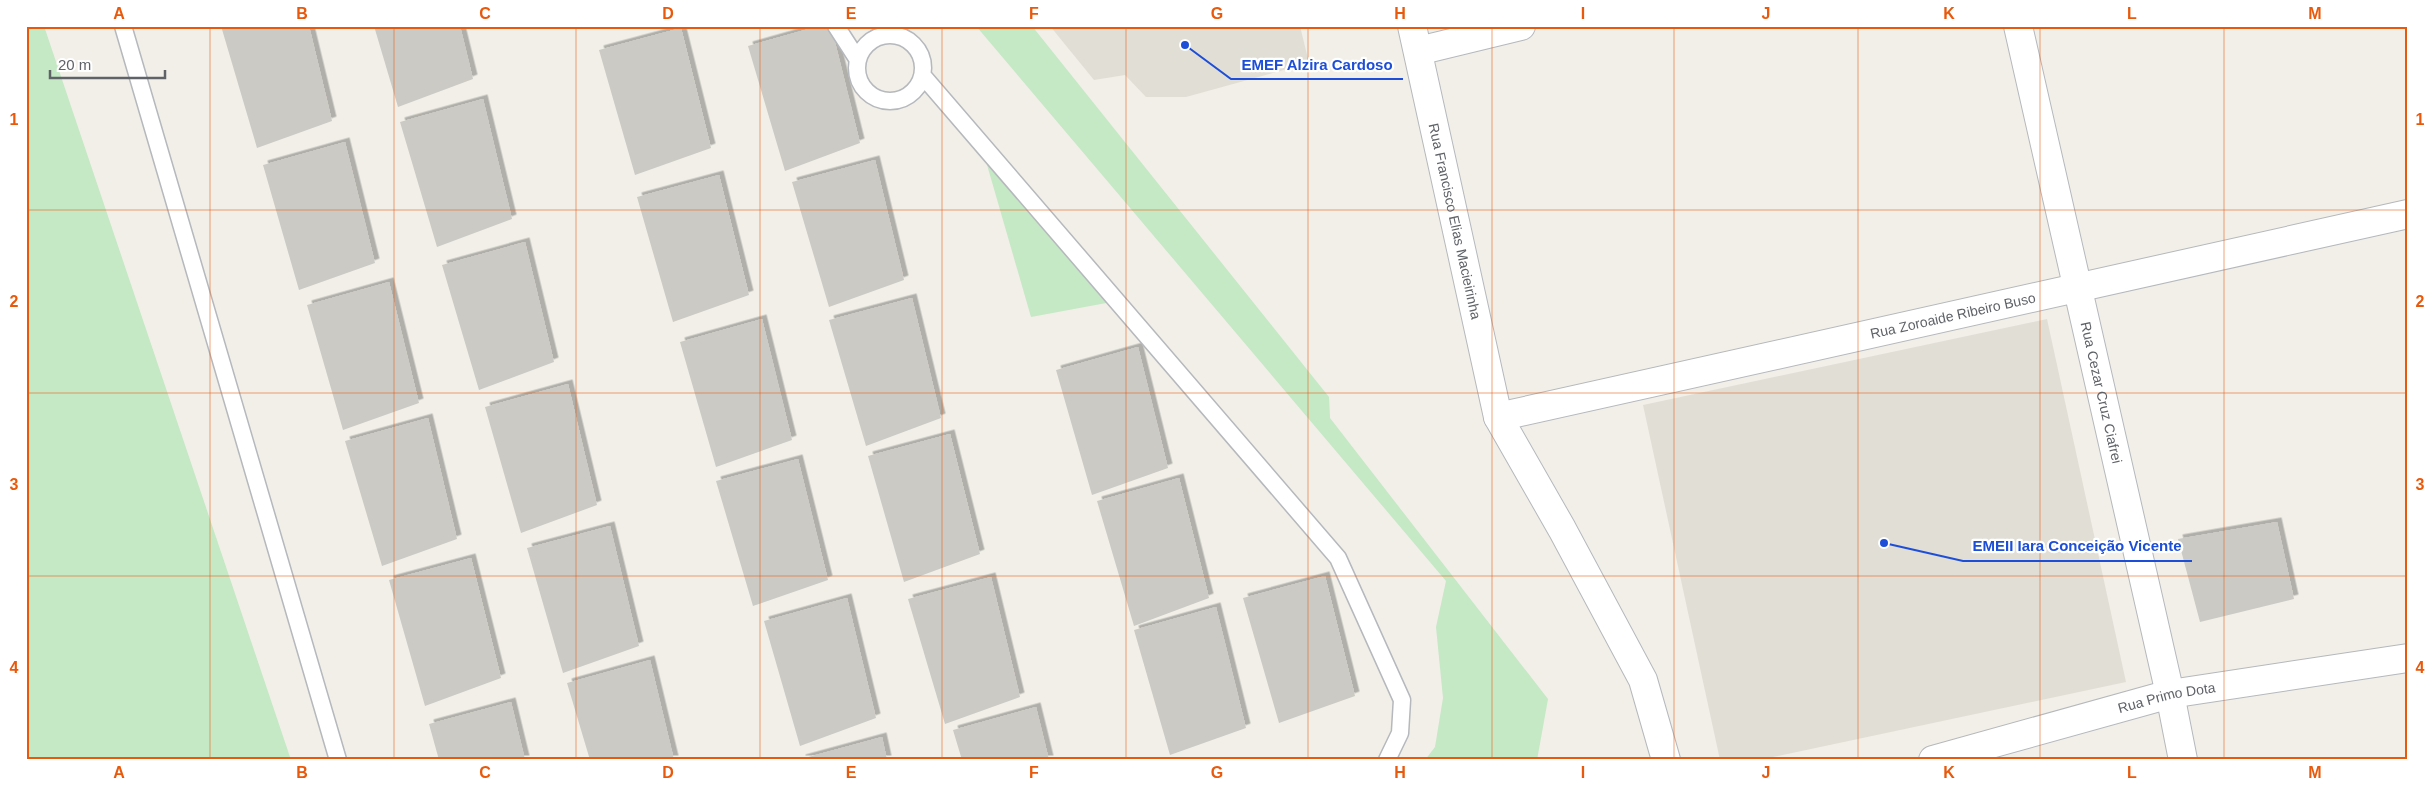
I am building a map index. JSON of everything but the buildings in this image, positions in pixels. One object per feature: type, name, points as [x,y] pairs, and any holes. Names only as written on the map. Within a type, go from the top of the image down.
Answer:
[{"type":"street","points":[[1415,38],[1521,26]]},
{"type":"street","name":"Rua Cezar Cruz Ciafrei","points":[[2018,26],[2170,694],[2183,760]]},
{"type":"street","name":"Rua Francisco Elias Macieirinha","points":[[1415,38],[1498,417],[1562,529],[1644,680],[1666,760]]},
{"type":"street","name":"Rua Zoroaide Ribeiro Buso","points":[[1498,417],[2408,214]]},
{"type":"street","name":"Rua Primo Dota","points":[[1932,760],[2170,694],[2408,658]]},
{"type":"lane","points":[[123,26],[338,760]]},
{"type":"lane","points":[[836,26],[858,60]]},
{"type":"lane","points":[[895,31],[910,42],[918,51],[923,63],[923,76],[917,88],[908,96],[896,100],[882,100],[871,94],[862,85],[858,73],[858,60],[864,48],[873,40],[895,31]]},
{"type":"lane","points":[[923,76],[1338,558],[1402,700],[1400,733],[1387,760]]},
{"type":"shaded area","points":[[1050,26],[1300,26],[1309,63],[1186,97],[1146,97],[1125,75],[1094,80]]},
{"type":"shaded area","points":[[2047,319],[2126,682],[1759,760],[1720,760],[1643,405]]},
{"type":"green space","points":[[26,26],[44,26],[291,760],[26,760]]},
{"type":"green space","points":[[976,26],[1032,26],[1329,397],[1330,418],[1548,699],[1537,760],[1425,760],[1435,747],[1443,698],[1436,627],[1446,581]]},
{"type":"green space","points":[[981,144],[1117,301],[1031,317]]},
{"type":"place","name":"EMEF Alzira Cardoso","points":[[1185,45]]},
{"type":"place","name":"EMEII Iara Conceição Vicente","points":[[1884,543]]}]
